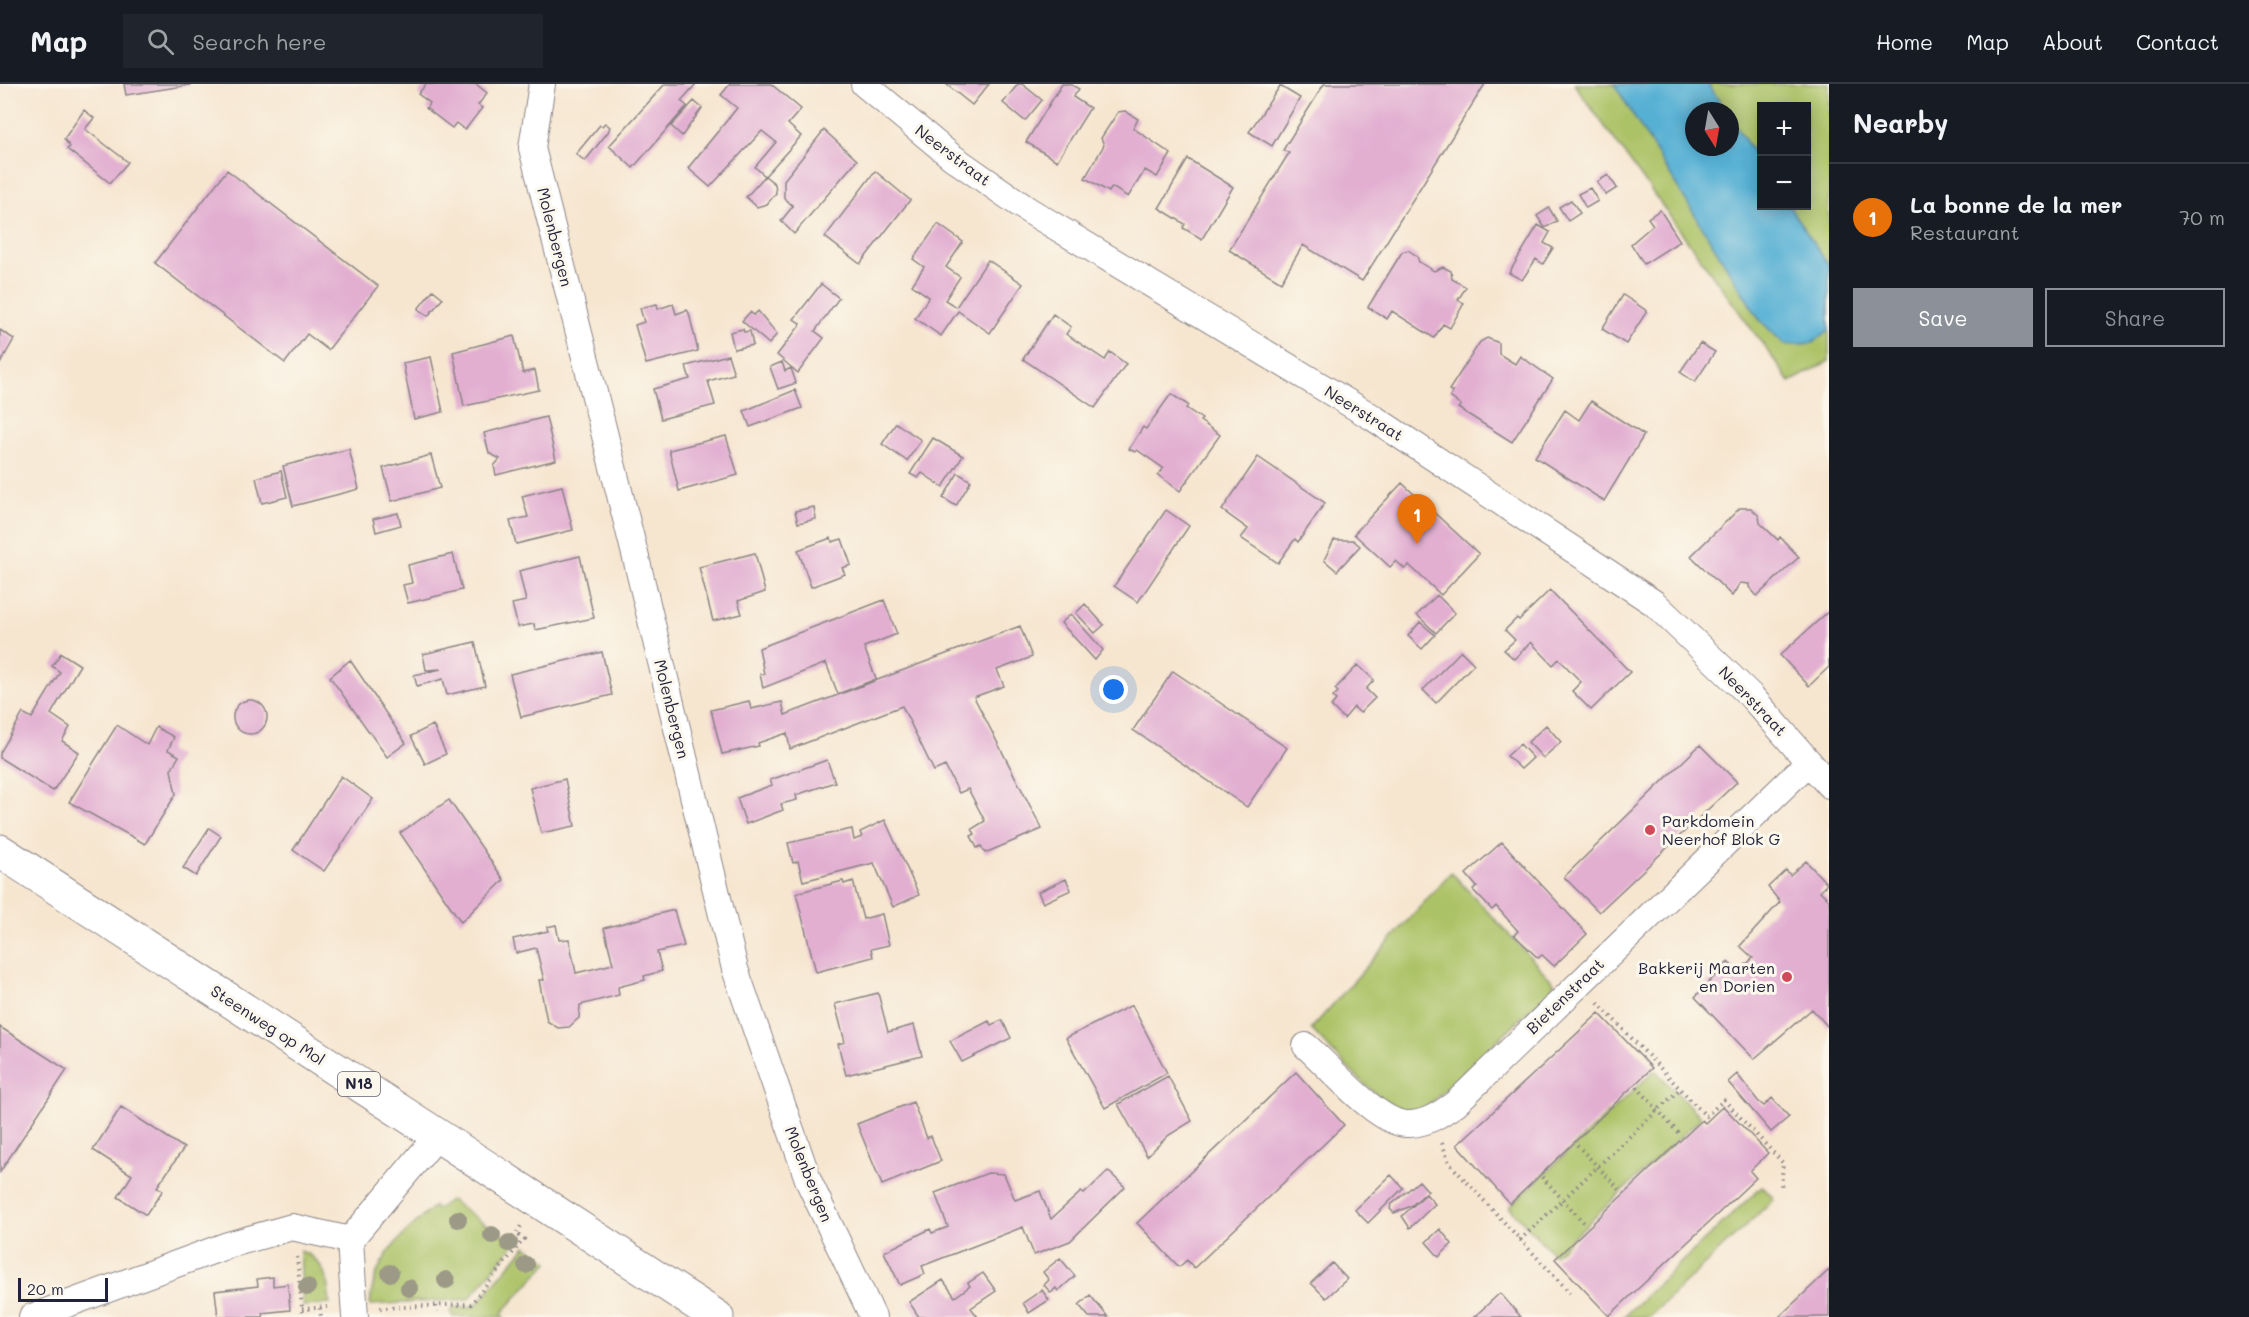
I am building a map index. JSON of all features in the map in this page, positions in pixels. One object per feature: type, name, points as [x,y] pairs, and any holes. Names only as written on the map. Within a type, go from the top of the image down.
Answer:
[{"type":"main road","name":"Steenweg op Mol","points":[[0,851],[717,1317]]},
{"type":"street","name":"Molenbergen","points":[[542,84],[532,148],[636,558],[735,969],[809,1182],[873,1317]]},
{"type":"street","name":"Neerstraat","points":[[864,84],[952,157],[1028,210],[1372,417],[1654,603],[1751,696],[1829,785]]},
{"type":"street","name":"Bietenstraat","points":[[1306,1046],[1383,1117],[1405,1125],[1420,1123],[1439,1115],[1456,1103],[1809,762]]},
{"type":"street","points":[[355,1313],[350,1240],[438,1135]]},
{"type":"street","points":[[32,1317],[228,1245],[292,1227],[350,1240]]},
{"type":"path","points":[[1579,982],[1706,1116],[1724,1100],[1783,1163],[1781,1188]]},
{"type":"path","points":[[1638,1088],[1681,1136]]},
{"type":"path","points":[[1520,1240],[1680,1089]]},
{"type":"path","points":[[1439,1115],[1442,1143],[1449,1163],[1570,1293]]},
{"type":"path","points":[[1577,1145],[1622,1192]]},
{"type":"path","points":[[1542,1177],[1587,1225]]},
{"type":"path","points":[[355,1313],[471,1304],[524,1239],[516,1233],[538,1201]]},
{"type":"path","points":[[292,1227],[303,1317]]},
{"type":"path","points":[[436,1306],[437,1312]]},
{"type":"path","points":[[320,1308],[321,1317]]},
{"type":"green space","points":[[1574,84],[1829,84],[1829,361],[1790,382]]},
{"type":"green space","points":[[1451,872],[1556,985],[1428,1106],[1415,1111],[1402,1109],[1388,1102],[1359,1079],[1311,1029]]},
{"type":"green space","points":[[1655,1070],[1701,1118],[1554,1255],[1509,1207]]},
{"type":"green space","points":[[1762,1186],[1774,1199],[1649,1317],[1623,1317]]},
{"type":"green space","points":[[451,1200],[489,1227],[516,1242],[469,1299],[370,1305],[377,1274],[391,1249],[434,1206],[436,1210]]},
{"type":"green space","points":[[526,1246],[548,1262],[502,1313],[504,1317],[452,1317],[451,1308],[475,1306]]},
{"type":"green space","points":[[300,1251],[315,1259],[324,1272],[330,1304],[303,1306]]},
{"type":"water","points":[[1614,84],[1708,84],[1720,102],[1685,102],[1685,156],[1739,156],[1739,131],[1757,158],[1757,210],[1792,210],[1829,266],[1829,330],[1813,343],[1785,345],[1759,319]]},
{"type":"building","points":[[124,84],[189,84],[190,85],[126,95]]},
{"type":"building","points":[[426,84],[476,84],[487,93],[478,105],[482,108],[465,130],[456,123],[452,128],[426,108],[430,103],[418,94]]},
{"type":"building","points":[[665,84],[696,84],[681,101],[687,106],[633,168],[609,146]]},
{"type":"building","points":[[730,84],[771,84],[801,109],[788,124],[801,136],[765,176],[755,167],[776,142],[762,131],[710,187],[688,168],[737,108],[721,95]]},
{"type":"building","points":[[946,84],[989,84],[972,105]]},
{"type":"building","points":[[1018,84],[1022,84],[1042,100],[1025,121],[1003,103]]},
{"type":"building","points":[[1062,84],[1070,84],[1079,89],[1073,97],[1090,108],[1057,161],[1026,142]]},
{"type":"building","points":[[1324,84],[1485,84],[1362,281],[1303,245],[1281,282],[1229,250],[1289,153],[1283,150]]},
{"type":"building","points":[[1280,86],[1300,98],[1272,146],[1249,132]]},
{"type":"building","points":[[694,101],[702,108],[682,136],[671,126]]},
{"type":"building","points":[[84,110],[94,118],[85,129],[128,162],[110,183],[67,149],[70,147],[64,139]]},
{"type":"building","points":[[1125,111],[1138,119],[1133,128],[1171,154],[1157,177],[1145,170],[1128,197],[1112,187],[1109,192],[1085,178],[1104,145],[1101,138],[1118,112]]},
{"type":"building","points":[[605,123],[610,127],[608,132],[585,161],[576,154],[600,125]]},
{"type":"building","points":[[824,130],[857,160],[794,234],[781,221],[793,206],[784,198],[784,180]]},
{"type":"building","points":[[1188,159],[1233,187],[1202,239],[1183,228],[1185,224],[1159,208]]},
{"type":"building","points":[[227,170],[378,286],[328,350],[307,334],[285,363],[155,263]]},
{"type":"building","points":[[875,171],[910,200],[860,264],[825,237]]},
{"type":"building","points":[[1608,175],[1617,188],[1606,195],[1597,182]]},
{"type":"building","points":[[765,176],[775,184],[776,193],[767,204],[757,207],[746,197]]},
{"type":"building","points":[[1590,188],[1598,201],[1586,208],[1578,194]]},
{"type":"building","points":[[1571,200],[1580,213],[1568,221],[1559,207]]},
{"type":"building","points":[[1549,208],[1557,221],[1545,228],[1537,216]]},
{"type":"building","points":[[1660,210],[1680,241],[1644,264],[1631,244],[1653,225],[1648,218]]},
{"type":"building","points":[[938,224],[963,242],[946,267],[960,277],[945,300],[956,307],[988,260],[1023,284],[990,333],[958,311],[941,336],[915,318],[929,297],[912,285],[924,267],[913,259]]},
{"type":"building","points":[[1538,225],[1550,232],[1544,243],[1553,248],[1543,264],[1536,259],[1522,280],[1509,273]]},
{"type":"building","points":[[1408,250],[1417,256],[1419,262],[1434,271],[1443,267],[1451,271],[1452,279],[1466,287],[1458,300],[1464,303],[1450,328],[1443,324],[1434,338],[1392,311],[1387,319],[1368,307],[1402,252]]},
{"type":"building","points":[[821,284],[839,298],[815,331],[824,338],[798,373],[777,355],[801,324],[794,319]]},
{"type":"building","points":[[433,290],[443,298],[428,316],[418,309]]},
{"type":"building","points":[[1623,295],[1647,311],[1626,344],[1602,329]]},
{"type":"building","points":[[657,304],[658,309],[673,304],[676,314],[687,310],[698,351],[646,364],[635,325],[644,322],[640,308]]},
{"type":"building","points":[[758,311],[777,334],[769,344],[742,321],[750,312],[754,315]]},
{"type":"building","points":[[1053,314],[1071,327],[1066,334],[1105,360],[1110,352],[1126,364],[1095,408],[1023,359]]},
{"type":"building","points":[[743,329],[744,332],[750,331],[753,345],[734,349],[730,332]]},
{"type":"building","points":[[0,330],[14,339],[0,364]]},
{"type":"building","points":[[514,336],[523,373],[535,370],[539,390],[464,406],[453,352]]},
{"type":"building","points":[[1487,338],[1499,343],[1499,354],[1515,364],[1520,356],[1553,379],[1512,442],[1458,408],[1461,405],[1450,397],[1453,392],[1449,390],[1480,342]]},
{"type":"building","points":[[1700,343],[1715,352],[1695,382],[1680,372]]},
{"type":"building","points":[[728,355],[734,374],[708,381],[715,405],[661,419],[653,389],[690,379],[686,366]]},
{"type":"building","points":[[431,357],[443,412],[414,419],[403,363]]},
{"type":"building","points":[[782,362],[785,371],[791,368],[796,383],[778,389],[770,367]]},
{"type":"building","points":[[795,390],[802,408],[750,427],[744,411]]},
{"type":"building","points":[[1171,394],[1188,405],[1186,408],[1220,435],[1180,491],[1158,475],[1163,468],[1137,450],[1135,452],[1129,449],[1143,427],[1146,429]]},
{"type":"building","points":[[1591,401],[1644,435],[1604,501],[1535,457],[1565,410],[1579,420]]},
{"type":"building","points":[[546,417],[556,460],[496,475],[494,466],[500,459],[489,453],[484,433]]},
{"type":"building","points":[[896,423],[921,440],[907,461],[882,444]]},
{"type":"building","points":[[726,436],[738,475],[679,491],[669,450]]},
{"type":"building","points":[[933,438],[963,456],[943,487],[922,473],[918,478],[910,474]]},
{"type":"building","points":[[349,449],[359,489],[293,506],[283,466]]},
{"type":"building","points":[[431,455],[440,488],[392,501],[383,468]]},
{"type":"building","points":[[1258,457],[1325,503],[1298,542],[1295,539],[1278,563],[1241,538],[1248,529],[1222,510]]},
{"type":"building","points":[[281,471],[287,497],[262,503],[256,478]]},
{"type":"building","points":[[958,473],[971,481],[956,506],[943,498]]},
{"type":"building","points":[[1402,483],[1479,554],[1441,595],[1409,565],[1405,569],[1396,561],[1390,567],[1354,534]]},
{"type":"building","points":[[562,486],[573,530],[516,544],[510,521],[528,517],[522,496]]},
{"type":"building","points":[[814,507],[816,519],[798,523],[795,511]]},
{"type":"building","points":[[1740,508],[1751,508],[1759,516],[1760,523],[1778,540],[1780,537],[1799,557],[1757,596],[1749,584],[1740,583],[1732,596],[1691,556]]},
{"type":"building","points":[[1166,510],[1189,526],[1138,602],[1114,586]]},
{"type":"building","points":[[398,513],[401,525],[376,532],[373,519]]},
{"type":"building","points":[[831,538],[832,542],[842,539],[851,565],[842,568],[845,574],[811,587],[798,550]]},
{"type":"building","points":[[1334,540],[1353,540],[1360,546],[1337,571],[1324,560]]},
{"type":"building","points":[[755,553],[765,592],[738,601],[742,614],[713,621],[699,567]]},
{"type":"building","points":[[453,554],[462,590],[408,603],[403,585],[412,583],[408,565]]},
{"type":"building","points":[[580,556],[594,618],[535,630],[534,624],[518,627],[512,604],[526,601],[519,571]]},
{"type":"building","points":[[1550,590],[1630,672],[1591,710],[1572,691],[1581,682],[1559,659],[1553,665],[1531,642],[1514,659],[1504,650],[1515,640],[1505,630],[1517,618],[1519,620]]},
{"type":"building","points":[[1437,595],[1455,613],[1436,633],[1417,615]]},
{"type":"building","points":[[884,600],[897,634],[864,647],[876,679],[838,694],[826,663],[763,688],[760,674],[764,674],[759,648]]},
{"type":"building","points":[[1085,604],[1104,625],[1095,633],[1076,613]]},
{"type":"building","points":[[1829,611],[1829,667],[1809,686],[1780,655]]},
{"type":"building","points":[[1071,614],[1103,650],[1095,660],[1061,623]]},
{"type":"building","points":[[1420,622],[1435,635],[1422,649],[1408,636]]},
{"type":"building","points":[[1020,626],[1032,657],[997,670],[1004,686],[974,697],[1042,829],[985,853],[981,846],[977,848],[971,836],[975,834],[972,829],[985,821],[968,789],[959,793],[945,766],[934,771],[902,706],[790,749],[787,733],[758,743],[759,746],[722,754],[711,710],[749,701],[751,709],[782,702],[785,715]]},
{"type":"building","points":[[475,642],[485,686],[447,695],[443,679],[417,686],[414,675],[441,669],[426,670],[423,654]]},
{"type":"building","points":[[1461,651],[1474,664],[1436,703],[1423,690]]},
{"type":"building","points":[[602,652],[612,695],[521,717],[510,674]]},
{"type":"building","points":[[61,653],[80,665],[51,714],[70,727],[62,741],[79,752],[53,791],[0,758],[0,753],[23,713],[32,718],[60,672],[52,666]]},
{"type":"building","points":[[350,660],[406,743],[387,757],[330,677]]},
{"type":"building","points":[[1358,665],[1374,680],[1366,689],[1375,698],[1360,713],[1354,707],[1344,719],[1331,706],[1336,700],[1333,697],[1338,692],[1335,689]]},
{"type":"building","points":[[1173,671],[1287,748],[1247,807],[1133,730]]},
{"type":"building","points":[[250,700],[262,705],[267,717],[262,729],[250,734],[238,729],[233,717],[238,705]]},
{"type":"building","points":[[117,725],[147,745],[156,727],[174,737],[168,750],[179,756],[171,770],[176,794],[145,844],[69,802]]},
{"type":"building","points":[[433,725],[446,754],[425,764],[411,736]]},
{"type":"building","points":[[1546,725],[1561,742],[1543,758],[1528,742]]},
{"type":"building","points":[[1520,744],[1533,758],[1521,769],[1507,756]]},
{"type":"building","name":"Parkdomein Neerhof Blok G","points":[[1700,745],[1737,782],[1599,912],[1564,877]]},
{"type":"building","points":[[827,760],[835,782],[796,795],[797,800],[781,804],[783,810],[746,824],[737,798],[772,785],[770,780]]},
{"type":"building","points":[[341,776],[373,799],[324,871],[293,850]]},
{"type":"building","points":[[565,779],[575,826],[541,833],[530,788]]},
{"type":"building","points":[[449,800],[504,880],[461,922],[400,833]]},
{"type":"building","points":[[885,820],[919,895],[893,907],[874,863],[803,881],[798,861],[793,863],[788,843],[852,829],[854,840],[862,837],[860,832]]},
{"type":"building","points":[[209,828],[221,836],[196,876],[183,868]]},
{"type":"building","points":[[1502,842],[1587,934],[1554,966],[1542,955],[1538,958],[1514,935],[1518,931],[1496,906],[1492,910],[1473,890],[1477,887],[1466,874]]},
{"type":"building","name":"Bakkerij Maarten en Dorien","points":[[1806,861],[1827,884],[1820,891],[1829,900],[1829,1028],[1812,1009],[1754,1059],[1695,997],[1728,962],[1738,972],[1753,958],[1740,946],[1780,902],[1768,887],[1786,870],[1790,875]]},
{"type":"building","points":[[1066,879],[1071,890],[1043,903],[1038,892]]},
{"type":"building","points":[[843,881],[844,884],[853,881],[863,919],[882,914],[889,945],[871,949],[873,957],[816,972],[796,893]]},
{"type":"building","points":[[674,910],[684,946],[657,952],[662,971],[644,976],[645,980],[618,987],[619,995],[580,1005],[579,1018],[569,1027],[558,1028],[547,1021],[539,980],[544,980],[536,948],[516,953],[513,939],[548,931],[547,927],[556,925],[559,940],[569,939],[576,973],[613,964],[604,928]]},
{"type":"building","points":[[878,993],[888,1032],[914,1025],[922,1056],[846,1075],[838,1044],[845,1042],[835,1004]]},
{"type":"building","points":[[1132,1005],[1167,1073],[1105,1108],[1066,1038]]},
{"type":"building","points":[[1599,1013],[1652,1068],[1510,1204],[1457,1145]]},
{"type":"building","points":[[1002,1020],[1011,1038],[962,1062],[950,1041],[989,1021],[991,1025]]},
{"type":"building","points":[[0,1027],[67,1070],[0,1172]]},
{"type":"building","points":[[1296,1072],[1344,1125],[1194,1268],[1187,1260],[1179,1267],[1137,1223]]},
{"type":"building","points":[[1737,1074],[1764,1106],[1772,1098],[1789,1117],[1771,1132],[1728,1082]]},
{"type":"building","points":[[1168,1076],[1192,1121],[1169,1135],[1147,1156],[1118,1104]]},
{"type":"building","points":[[913,1102],[927,1138],[931,1136],[941,1161],[882,1185],[857,1124]]},
{"type":"building","points":[[1723,1106],[1768,1153],[1750,1171],[1756,1178],[1609,1316],[1555,1259],[1702,1120],[1705,1123]]},
{"type":"building","points":[[121,1107],[184,1148],[157,1187],[163,1190],[146,1215],[118,1197],[132,1175],[93,1150]]},
{"type":"building","points":[[1108,1171],[1125,1187],[1070,1241],[1034,1255],[1023,1227],[922,1266],[925,1274],[900,1285],[884,1252],[930,1229],[932,1233],[948,1227],[935,1193],[988,1173],[1004,1174],[1015,1200],[1040,1191],[1051,1219],[1081,1192],[1084,1194]]},
{"type":"building","points":[[1391,1175],[1403,1188],[1368,1223],[1355,1210]]},
{"type":"building","points":[[1419,1181],[1428,1191],[1411,1206],[1394,1213],[1390,1209],[1391,1205]]},
{"type":"building","points":[[1426,1194],[1435,1204],[1410,1228],[1402,1216]]},
{"type":"building","points":[[1440,1229],[1452,1244],[1439,1257],[1426,1242]]},
{"type":"building","points":[[1060,1258],[1075,1276],[1058,1291],[1056,1288],[1051,1293],[1044,1285],[1049,1280],[1043,1272]]},
{"type":"building","points":[[1332,1263],[1347,1279],[1326,1298],[1311,1283]]},
{"type":"building","points":[[1829,1270],[1829,1317],[1779,1317]]},
{"type":"building","points":[[983,1273],[996,1291],[971,1308],[978,1317],[919,1317],[909,1302],[943,1280],[955,1297],[970,1286],[968,1283]]},
{"type":"building","points":[[273,1277],[273,1286],[288,1284],[290,1310],[262,1313],[263,1317],[218,1317],[215,1291],[258,1286],[257,1279]]},
{"type":"building","points":[[1042,1290],[1049,1300],[1029,1313],[1023,1303]]},
{"type":"building","points":[[1500,1293],[1521,1317],[1474,1317]]},
{"type":"building","points":[[1090,1295],[1108,1317],[1089,1317],[1079,1305]]},
{"type":"place","name":"La bonne de la mer","points":[[1417,544]]},
{"type":"place","name":"Parkdomein Neerhof Blok G","points":[[1650,830]]},
{"type":"place","name":"Bakkerij Maarten en Dorien","points":[[1787,977]]}]
